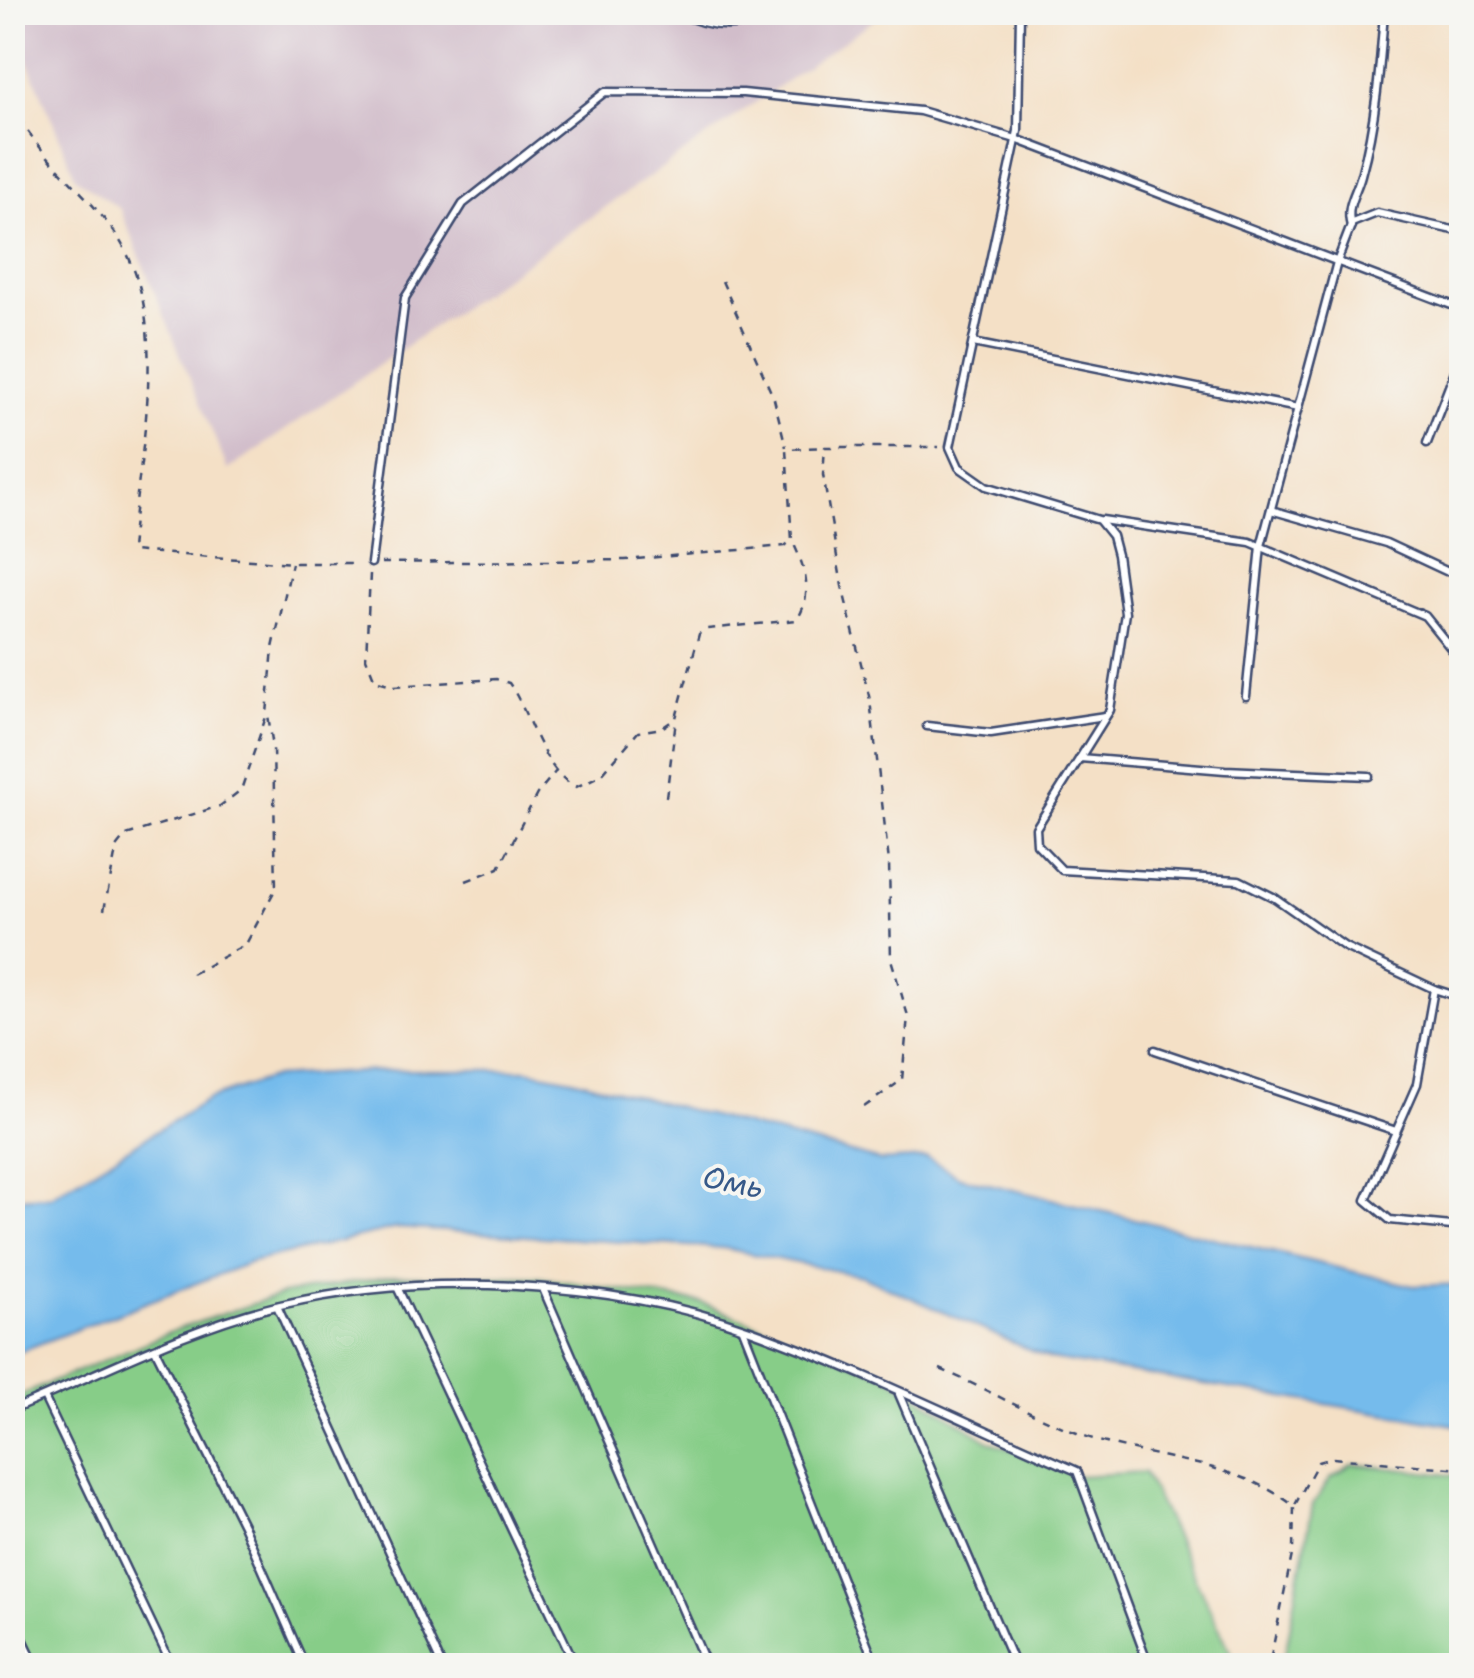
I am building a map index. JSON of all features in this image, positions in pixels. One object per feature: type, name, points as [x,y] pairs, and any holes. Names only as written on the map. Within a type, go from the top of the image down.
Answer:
[{"type":"lane","points":[[678,12],[728,26],[756,23],[777,12]]},
{"type":"lane","points":[[1020,12],[1016,140],[950,447],[958,467],[986,486],[1099,520],[1261,546],[1425,616],[1462,662]]},
{"type":"lane","points":[[1246,696],[1261,546],[1351,226],[1347,212],[1361,176],[1378,86],[1384,12]]},
{"type":"lane","points":[[1451,12],[1462,16]]},
{"type":"lane","points":[[370,563],[404,298],[463,204],[605,92],[743,93],[920,111],[1016,140],[1462,309]]},
{"type":"lane","points":[[1351,226],[1377,213],[1462,232]]},
{"type":"lane","points":[[972,343],[1298,408]]},
{"type":"lane","points":[[1427,443],[1462,353]]},
{"type":"lane","points":[[1271,510],[1386,543],[1446,570]]},
{"type":"lane","points":[[1099,520],[1112,536],[1125,613],[1120,663],[1106,716],[1036,828],[1037,844],[1062,870],[1239,880],[1275,898],[1345,947],[1462,998]]},
{"type":"lane","points":[[928,726],[990,734],[1106,716]]},
{"type":"lane","points":[[1080,758],[1369,776]]},
{"type":"lane","points":[[1434,989],[1417,1084],[1366,1200],[1390,1220],[1462,1227]]},
{"type":"lane","points":[[1156,1050],[1396,1131]]},
{"type":"lane","points":[[12,1410],[155,1350],[277,1306],[457,1284],[664,1305],[743,1328],[1077,1471],[1149,1666]]},
{"type":"lane","points":[[398,1289],[576,1666]]},
{"type":"lane","points":[[543,1290],[707,1666]]},
{"type":"lane","points":[[277,1306],[442,1666]]},
{"type":"lane","points":[[743,1328],[876,1666]]},
{"type":"lane","points":[[155,1350],[242,1525],[305,1666]]},
{"type":"lane","points":[[898,1393],[1015,1666]]},
{"type":"lane","points":[[44,1397],[172,1666]]},
{"type":"lane","points":[[12,1616],[36,1666]]},
{"type":"path","points":[[12,103],[57,171],[114,232],[132,273],[150,340],[131,550],[292,563],[624,560],[785,546],[792,540]]},
{"type":"path","points":[[12,119],[17,113]]},
{"type":"path","points":[[666,797],[676,718],[700,634],[707,629],[797,620],[806,605],[808,588],[792,540],[786,449],[774,398],[722,280]]},
{"type":"path","points":[[825,447],[823,475],[842,586],[870,700],[888,862],[891,959],[908,1016],[902,1080],[864,1107]]},
{"type":"path","points":[[786,449],[950,447]]},
{"type":"path","points":[[104,910],[117,846],[126,835],[220,806],[240,790],[267,714],[273,648],[292,563]]},
{"type":"path","points":[[370,563],[366,658],[375,680],[395,686],[496,679],[509,683],[567,782],[586,786],[638,732],[662,728],[676,718]]},
{"type":"path","points":[[192,974],[246,944],[276,888],[273,747],[267,714]]},
{"type":"path","points":[[466,880],[499,868],[538,794],[557,770]]},
{"type":"path","points":[[940,1369],[1094,1439],[1240,1476],[1274,1490],[1294,1506]]},
{"type":"path","points":[[1269,1666],[1293,1550],[1294,1506],[1318,1462],[1332,1458],[1462,1470]]},
{"type":"shaded area","points":[[12,13],[884,13],[228,470],[120,209],[76,178],[13,25]]},
{"type":"green space","points":[[393,1276],[537,1277],[702,1303],[885,1375],[987,1440],[1077,1476],[1144,1472],[1237,1665],[13,1665],[12,1399],[178,1329],[283,1294]]},
{"type":"green space","points":[[1353,1464],[1461,1476],[1461,1665],[1283,1665],[1313,1504],[1331,1478]]},
{"type":"water","name":"Омь","points":[[396,1070],[526,1070],[573,1079],[881,1161],[927,1158],[960,1177],[1413,1286],[1461,1284],[1461,1426],[1050,1359],[862,1276],[723,1248],[397,1228],[251,1262],[13,1354],[13,1198],[51,1196],[209,1099],[274,1077]]}]
